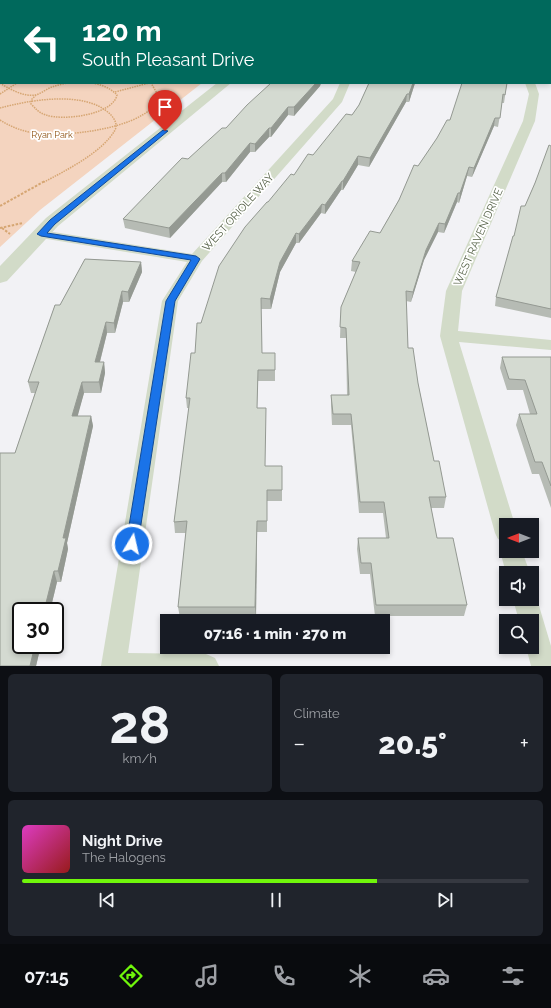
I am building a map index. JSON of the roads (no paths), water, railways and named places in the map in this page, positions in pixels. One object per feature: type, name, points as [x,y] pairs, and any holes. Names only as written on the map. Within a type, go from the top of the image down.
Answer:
[{"type":"street","points":[[0,276],[52,222],[224,84]]},
{"type":"street","name":"WEST ORIOLE WAY","points":[[206,666],[112,665],[170,301],[196,259],[338,100],[345,84]]},
{"type":"street","name":"WEST RAVEN DRIVE","points":[[502,518],[449,336],[454,291],[530,121],[534,94],[530,84]]},
{"type":"street","points":[[41,234],[196,259]]},
{"type":"street","points":[[449,336],[551,345]]},
{"type":"street","points":[[539,648],[544,666]]},
{"type":"park label","name":"Ryan Park","points":[[52,135]]}]
